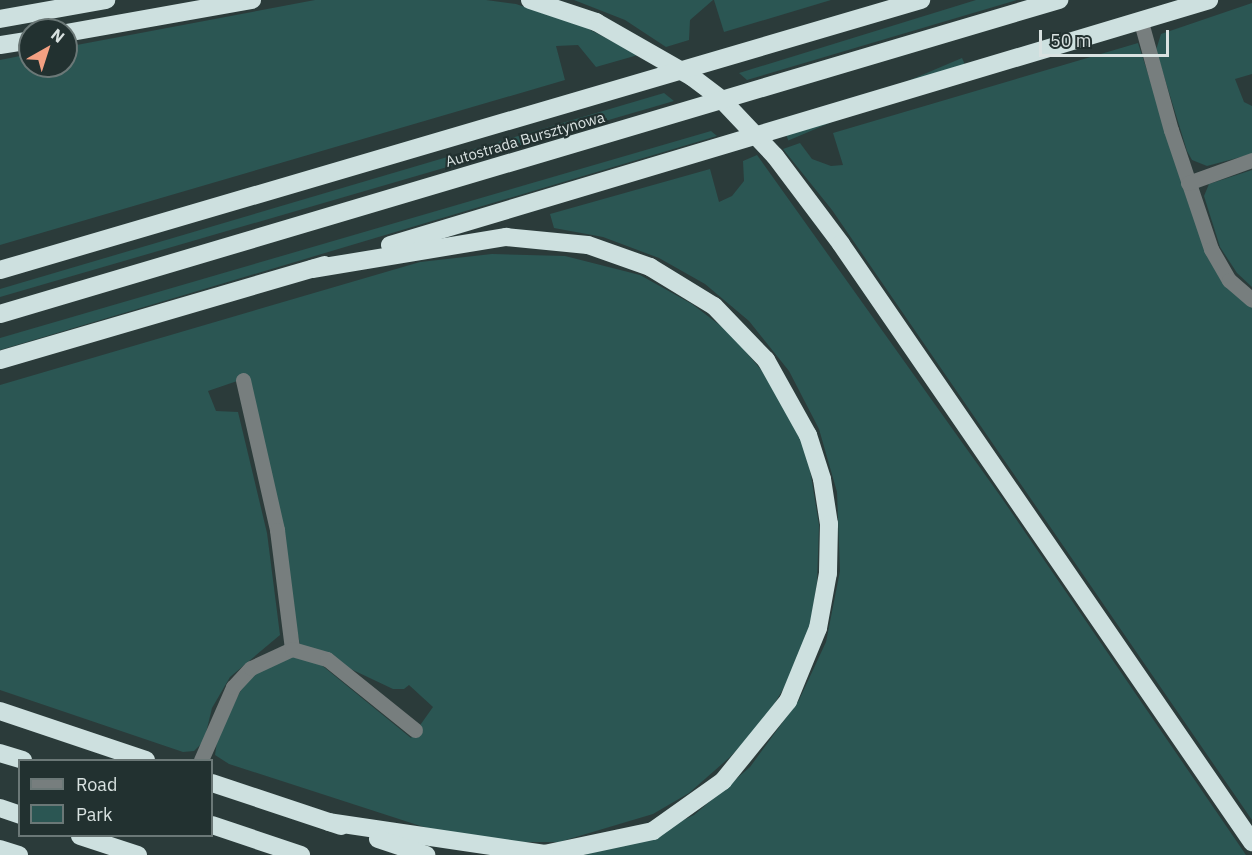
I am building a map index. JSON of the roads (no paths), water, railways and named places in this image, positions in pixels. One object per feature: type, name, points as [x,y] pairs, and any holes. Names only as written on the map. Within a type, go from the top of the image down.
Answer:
[{"type":"highway","points":[[0,19],[106,0]]},
{"type":"highway","points":[[78,31],[252,0]]},
{"type":"highway","points":[[530,0],[596,22],[692,77],[722,100],[775,156],[841,244],[1252,842]]},
{"type":"highway","name":"Autostrada Bursztynowa","points":[[0,270],[719,57],[921,0]]},
{"type":"highway","name":"Autostrada Bursztynowa","points":[[0,314],[1059,0]]},
{"type":"highway","points":[[0,360],[1142,22],[1209,0]]},
{"type":"highway","points":[[0,45],[18,42]]},
{"type":"highway","points":[[312,269],[506,237],[588,245],[632,259],[674,279],[732,321],[783,384],[816,456],[826,503],[830,547],[818,628],[788,700],[723,781],[653,831],[545,854],[329,822]]},
{"type":"highway","points":[[0,711],[143,759]]},
{"type":"highway","points":[[0,753],[20,759]]},
{"type":"highway","points":[[213,783],[426,855]]},
{"type":"highway","points":[[0,808],[18,814]]},
{"type":"highway","points":[[213,825],[301,855]]},
{"type":"highway","points":[[83,837],[138,855]]},
{"type":"highway","points":[[0,849],[19,855]]},
{"type":"lane","points":[[1142,22],[1188,183],[1210,249],[1229,280],[1252,300]]},
{"type":"lane","points":[[1188,183],[1252,160]]},
{"type":"lane","points":[[243,380],[277,530],[292,649]]},
{"type":"lane","points":[[201,759],[233,687],[251,668],[292,649],[327,659],[416,730]]}]
